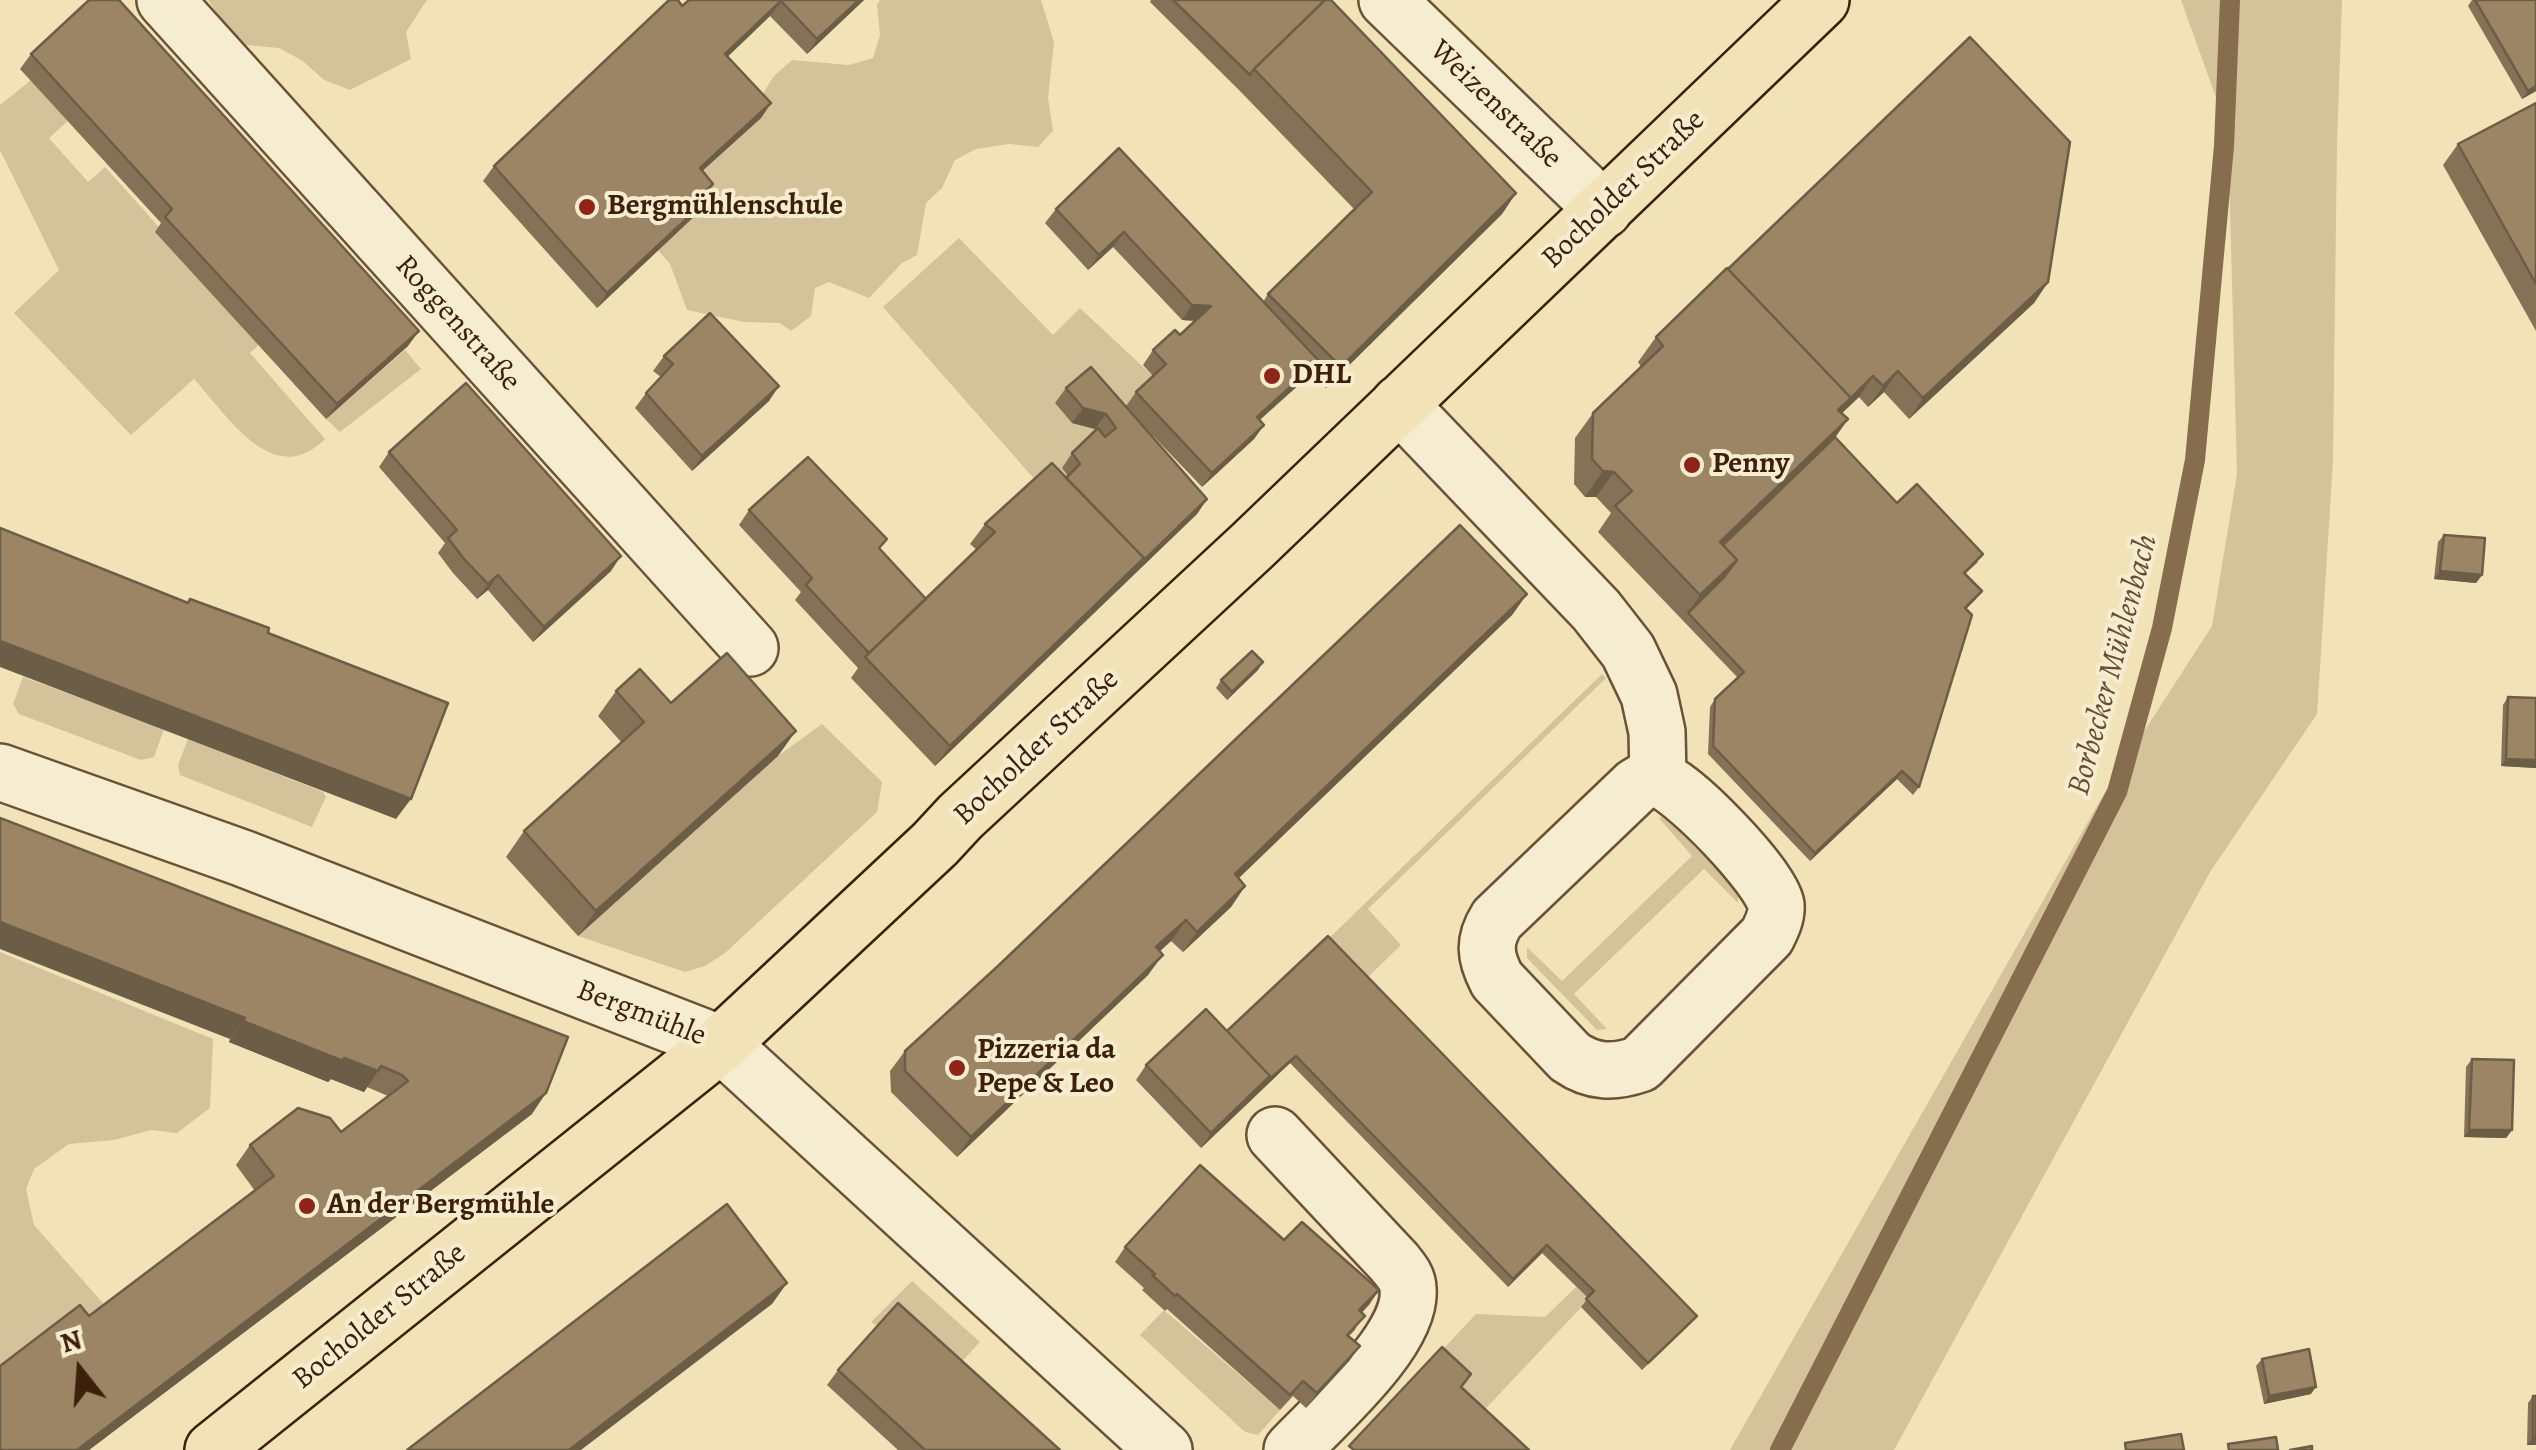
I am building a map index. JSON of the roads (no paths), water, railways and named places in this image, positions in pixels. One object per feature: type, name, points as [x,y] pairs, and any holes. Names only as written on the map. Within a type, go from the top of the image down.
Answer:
[{"type":"main road","name":"Bocholder Straße","points":[[213,1450],[721,1044],[1400,404],[1821,0]]},
{"type":"street","name":"Roggenstraße","points":[[165,0],[750,648]]},
{"type":"street","name":"Weizenstraße","points":[[1386,0],[1604,210]]},
{"type":"street","points":[[1400,404],[1596,610],[1628,650],[1649,694],[1657,732],[1658,778]]},
{"type":"street","name":"Bergmühle","points":[[0,772],[242,858],[721,1044],[1164,1450]]},
{"type":"street","points":[[1658,778],[1680,790],[1762,877],[1776,905],[1774,921],[1768,936],[1640,1064],[1602,1071],[1583,1066],[1570,1057],[1497,980],[1489,965],[1488,933],[1497,919],[1636,786],[1658,778]]},
{"type":"street","points":[[1275,1136],[1394,1262],[1408,1285],[1408,1302],[1397,1331],[1292,1450]]},
{"type":"waterway","name":"Borbecker Mühlenbach","points":[[1780,1450],[2117,792],[2162,628],[2195,460],[2224,146],[2230,0]]},
{"type":"place","name":"Bergmühlenschule","points":[[587,207]]},
{"type":"place","name":"DHL","points":[[1272,376]]},
{"type":"place","name":"Penny","points":[[1692,465]]},
{"type":"place","name":"Pizzeria da Pepe & Leo","points":[[957,1068]]},
{"type":"place","name":"An der Bergmühle","points":[[307,1206]]}]
